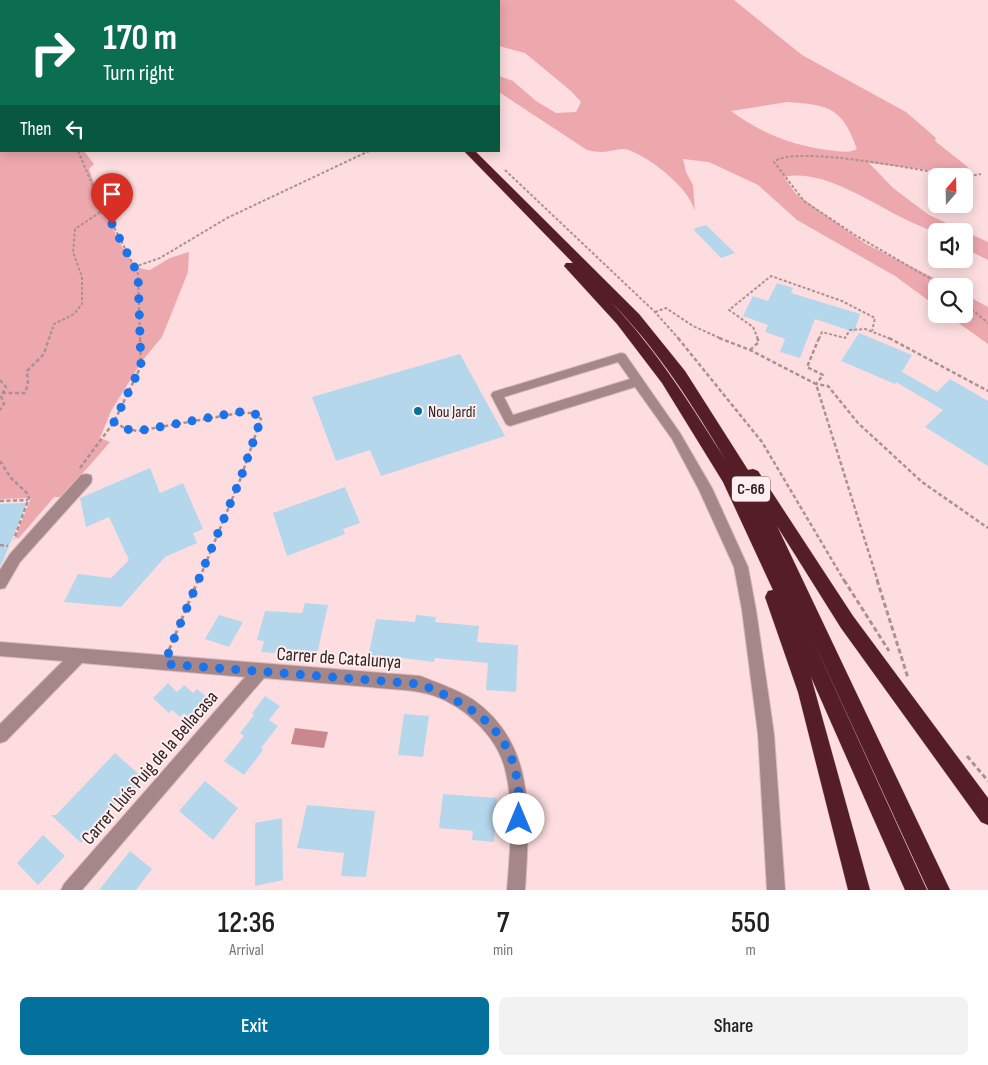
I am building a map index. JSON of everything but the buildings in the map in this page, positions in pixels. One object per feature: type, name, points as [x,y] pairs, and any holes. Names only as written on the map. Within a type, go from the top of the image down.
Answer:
[{"type":"highway","name":"C-66","points":[[458,152],[622,321],[667,379],[688,399],[743,476],[764,514],[939,890]]},
{"type":"highway","name":"C-66","points":[[470,152],[627,310],[668,359],[752,525],[916,890]]},
{"type":"highway","points":[[859,890],[807,692],[788,633],[752,548],[718,479],[684,420],[688,399],[712,413],[847,622],[988,815]]},
{"type":"street","points":[[639,381],[510,420],[497,395],[621,357],[639,381],[676,436],[705,488],[741,567],[749,610],[766,734],[776,890]]},
{"type":"street","points":[[0,583],[15,558],[80,477]]},
{"type":"street","name":"Carrer de Catalunya","points":[[0,649],[420,684],[450,696],[473,709],[495,729],[516,771],[520,802],[516,890]]},
{"type":"street","points":[[0,735],[80,655]]},
{"type":"street","name":"Carrer Lluís Puig de la Bellacasa","points":[[70,890],[260,671]]},
{"type":"path","points":[[78,152],[138,274],[141,366],[114,422],[80,477]]},
{"type":"path","points":[[134,267],[160,258],[227,218],[368,152]]},
{"type":"path","points":[[928,172],[848,160],[791,157],[777,159],[774,162],[804,201],[856,235],[929,278]]},
{"type":"path","points":[[504,168],[655,312],[706,371],[762,442],[871,625],[893,656]]},
{"type":"path","points":[[973,175],[981,174]]},
{"type":"path","points":[[2,393],[25,393],[28,384],[27,371],[44,354],[54,324],[74,314],[82,304],[82,277],[73,252],[75,229],[105,209]]},
{"type":"path","points":[[750,350],[758,342],[753,327],[729,310],[771,276],[842,301],[875,318],[872,331]]},
{"type":"path","points":[[655,312],[666,308],[693,326],[734,345],[750,350],[816,384],[828,386],[858,423],[922,482],[988,528]]},
{"type":"path","points":[[973,310],[988,322]]},
{"type":"path","points":[[816,384],[823,375],[807,368],[822,332],[845,338],[850,330],[865,329],[881,334],[988,391]]},
{"type":"path","points":[[0,380],[6,387],[2,393],[4,404],[0,410]]},
{"type":"path","points":[[816,384],[909,680],[898,664]]},
{"type":"path","points":[[114,422],[126,429],[138,431],[239,412],[254,413],[261,419],[240,480],[169,651],[166,664]]},
{"type":"path","points":[[0,461],[12,478],[28,494],[29,500],[10,546]]},
{"type":"path","points":[[0,501],[29,500]]},
{"type":"path","points":[[964,753],[988,782]]},
{"type":"shaded area","points":[[500,0],[734,0],[802,55],[906,112],[936,138],[935,141],[969,168],[928,168],[928,170],[869,163],[893,188],[929,215],[946,223],[928,223],[928,229],[898,216],[840,186],[821,179],[802,176],[784,177],[796,194],[866,244],[934,278],[928,278],[928,300],[895,276],[797,220],[758,185],[709,162],[683,159],[686,172],[693,185],[695,211],[685,193],[677,184],[648,160],[626,149],[602,152],[587,150],[500,93],[500,76],[513,81],[536,101],[556,113],[576,112],[581,102],[571,91],[525,53],[500,46]],"holes":[[[787,102],[824,107],[839,116],[846,124],[857,149],[850,151],[827,150],[788,141],[765,132],[731,111]]]},
{"type":"shaded area","points":[[0,152],[85,152],[94,164],[89,169],[110,222],[131,261],[138,267],[150,270],[170,258],[189,252],[188,272],[162,337],[142,361],[111,411],[100,438],[110,442],[62,497],[54,497],[19,538],[15,538],[31,498],[0,499]]},
{"type":"shaded area","points":[[973,235],[988,242],[988,260],[973,252]]},
{"type":"shaded area","points":[[973,299],[988,307],[988,344],[959,323],[973,323]]},
{"type":"shaded area","points":[[295,728],[328,732],[324,748],[291,744]]},
{"type":"place","name":"Nou Jardí","points":[[418,411]]},
{"type":"route","points":[[112,224],[138,274],[141,366],[114,422],[126,429],[138,431],[239,412],[254,413],[261,419],[240,480],[169,651],[166,664],[420,684],[450,696],[473,709],[495,729],[508,752],[516,771],[520,802],[519,819]]}]
